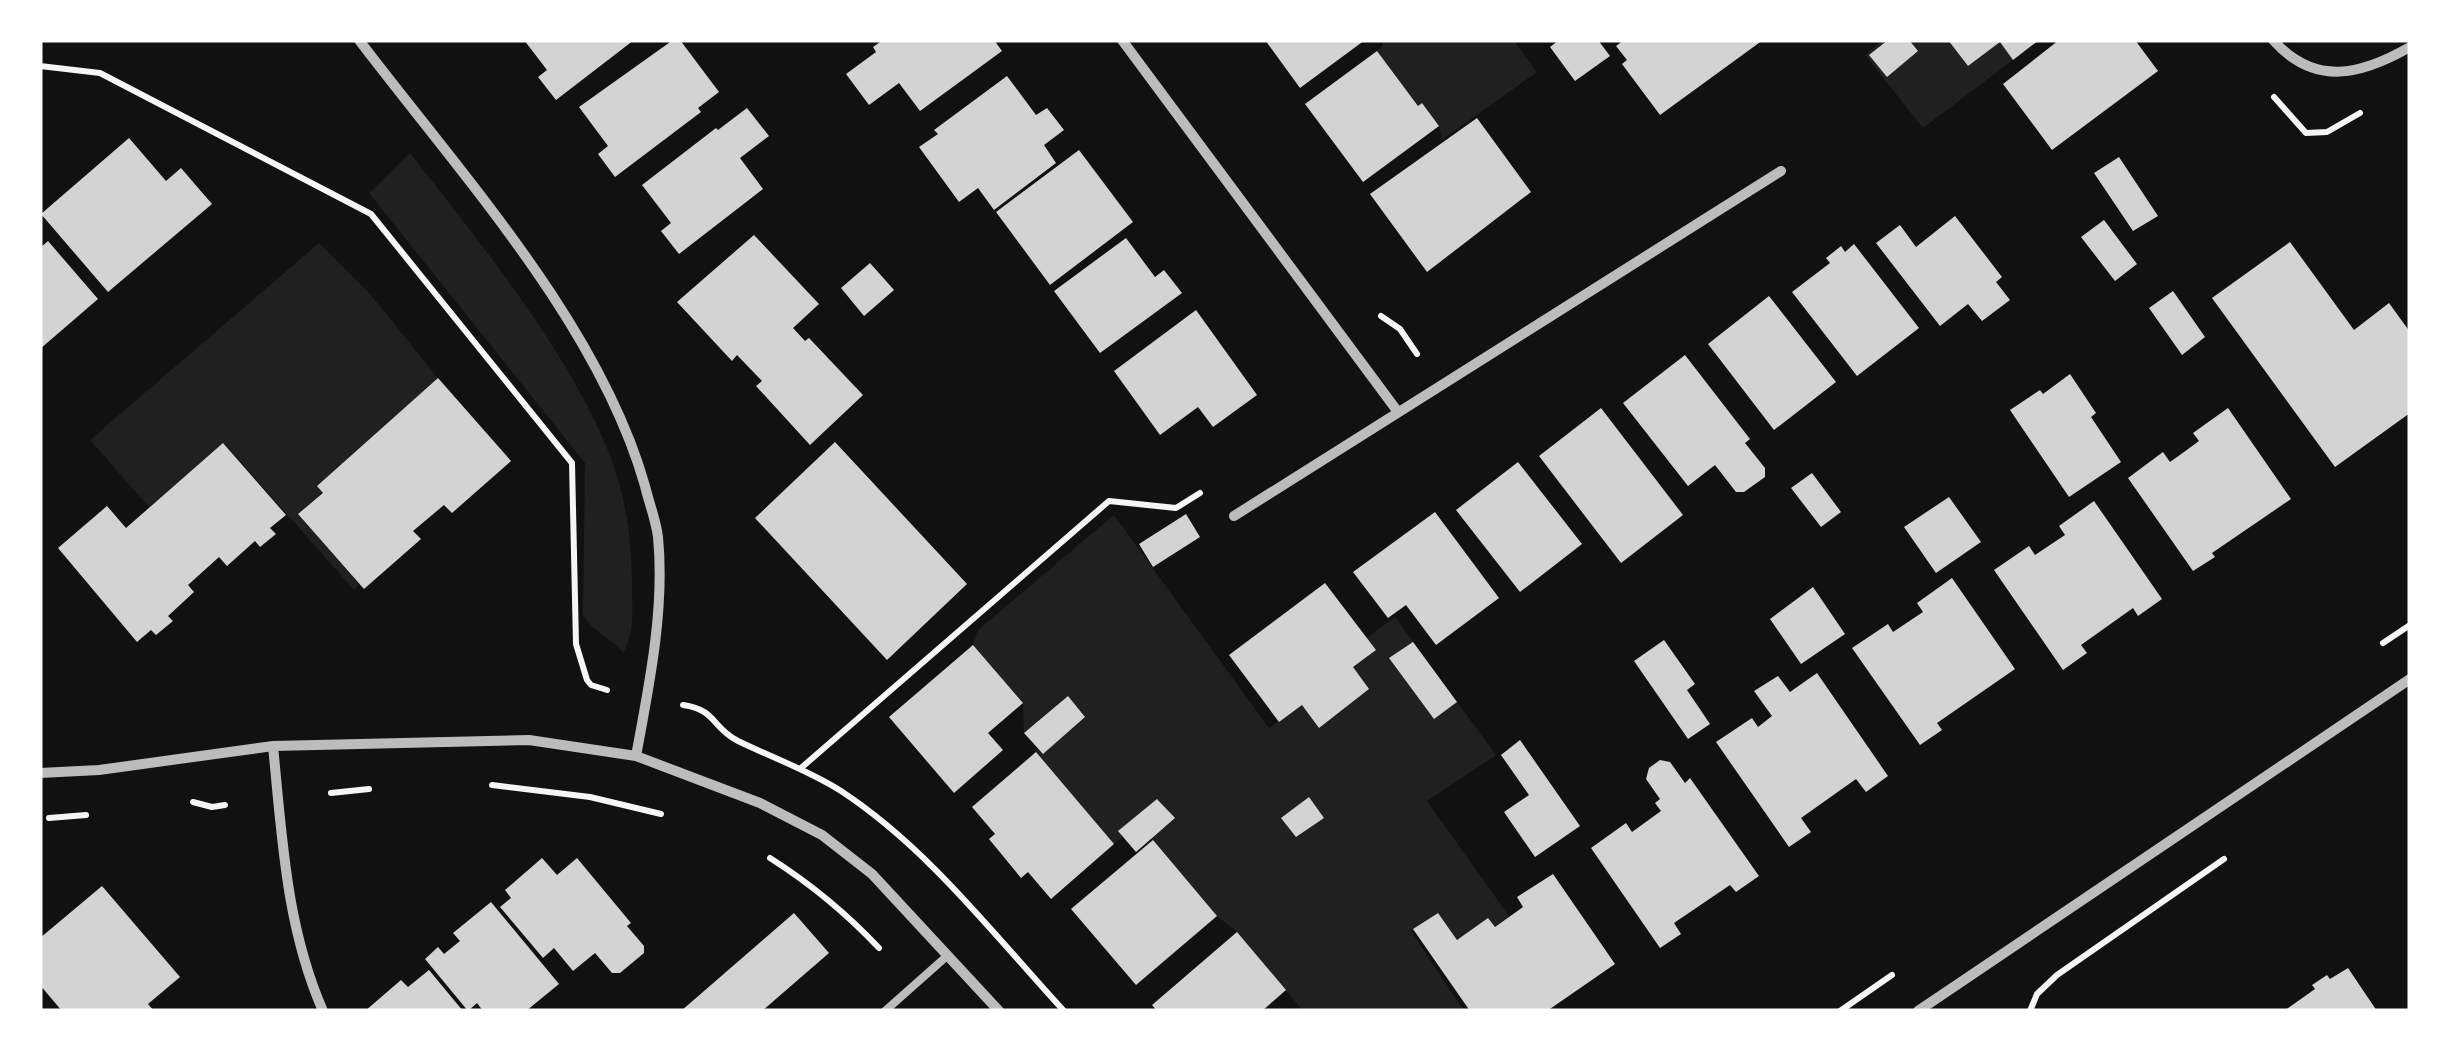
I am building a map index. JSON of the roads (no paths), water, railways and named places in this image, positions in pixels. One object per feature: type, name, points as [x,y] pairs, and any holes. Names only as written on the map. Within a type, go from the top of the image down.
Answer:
[{"type":"street","points":[[359,40],[526,258],[584,346],[626,430],[658,540],[659,576],[636,756]]},
{"type":"street","points":[[1122,40],[1398,412]]},
{"type":"street","points":[[2272,40],[2285,54],[2322,72],[2364,70],[2410,47]]},
{"type":"street","points":[[1234,516],[1781,171]]},
{"type":"street","points":[[1922,1010],[2410,679]]},
{"type":"street","points":[[40,773],[99,770],[273,746],[529,740],[636,756],[760,803],[822,835],[872,874],[999,1011]]},
{"type":"street","points":[[273,746],[288,895],[303,957],[323,1011]]},
{"type":"lane","points":[[885,1011],[947,956]]}]
